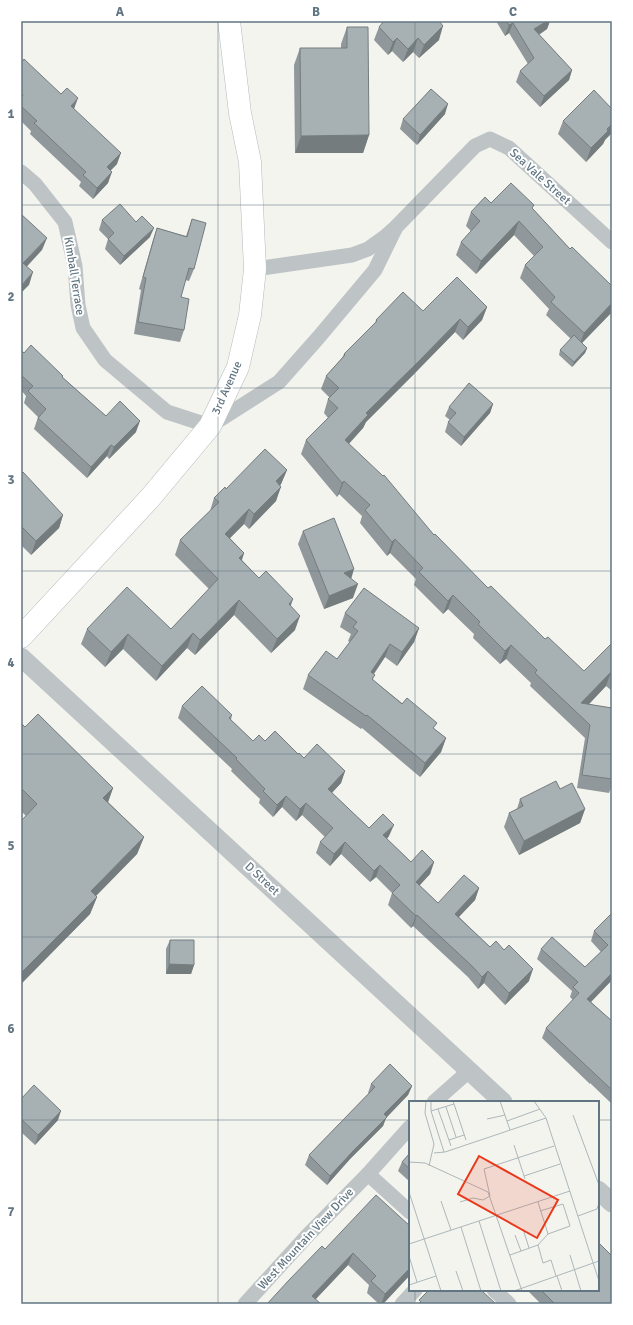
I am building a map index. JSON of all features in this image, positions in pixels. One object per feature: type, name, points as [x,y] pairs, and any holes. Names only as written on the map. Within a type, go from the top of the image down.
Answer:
[{"type":"main road","name":"3rd Avenue","points":[[21,637],[150,498],[210,426],[238,368],[250,315],[255,269],[250,162],[240,113],[229,21]]},
{"type":"street","name":"Sea Vale Street","points":[[255,269],[352,255],[368,249],[396,227],[475,146],[490,139],[509,148],[612,242]]},
{"type":"street","name":"Kimball Terrace","points":[[21,172],[35,184],[65,222],[75,266],[78,305],[83,328],[104,360],[167,412],[210,426]]},
{"type":"street","name":"Sea Vale Street","points":[[210,426],[279,382],[318,338],[374,270],[396,227]]},
{"type":"street","name":"D Street","points":[[21,657],[502,1101]]},
{"type":"street","points":[[435,1101],[469,1071]]},
{"type":"street","name":"West Mountain View Drive","points":[[245,1304],[307,1236],[368,1174],[409,1128]]},
{"type":"street","points":[[368,1174],[409,1211]]},
{"type":"street","points":[[599,1191],[612,1203]]},
{"type":"street","points":[[402,1304],[414,1291]]},
{"type":"street","points":[[495,1291],[509,1304]]},
{"type":"building","points":[[384,21],[439,21],[443,26],[424,45],[418,38],[408,49],[397,38],[393,42],[379,27]]},
{"type":"building","points":[[506,21],[547,21],[534,29],[572,70],[544,96],[520,71],[534,58],[513,23],[509,25]]},
{"type":"building","points":[[347,27],[368,27],[369,135],[301,136],[300,48],[347,48]]},
{"type":"building","points":[[24,59],[61,94],[67,88],[78,98],[71,106],[121,153],[107,167],[112,172],[97,188],[83,175],[86,172],[34,123],[37,121],[21,106],[21,98],[23,95],[21,93],[21,63]]},
{"type":"building","points":[[431,89],[448,104],[420,135],[403,119]]},
{"type":"building","points":[[594,90],[612,109],[612,124],[607,129],[608,131],[591,148],[563,121]]},
{"type":"building","points":[[511,183],[534,205],[532,208],[570,249],[572,247],[612,286],[612,303],[584,333],[551,302],[555,297],[525,265],[543,247],[519,221],[481,261],[461,242],[480,221],[471,212],[485,197],[491,203]]},
{"type":"building","points":[[120,204],[136,222],[142,216],[154,228],[124,256],[108,239],[114,233],[102,220]]},
{"type":"building","points":[[21,214],[47,238],[23,263],[33,272],[21,286]]},
{"type":"building","points":[[192,219],[206,223],[194,269],[189,268],[181,297],[189,299],[184,330],[138,322],[146,278],[143,277],[157,228],[187,237]]},
{"type":"building","points":[[457,277],[487,307],[468,327],[460,319],[366,413],[368,415],[345,440],[383,476],[384,475],[434,535],[435,534],[488,588],[491,586],[545,639],[548,637],[584,671],[612,643],[612,673],[611,672],[581,703],[612,708],[612,779],[582,775],[590,725],[535,673],[537,670],[511,645],[505,651],[478,624],[480,622],[453,595],[448,601],[419,572],[423,568],[395,539],[392,542],[365,510],[370,505],[344,481],[342,483],[306,440],[338,408],[328,399],[339,388],[326,376],[345,355],[344,354],[403,292],[423,311]]},
{"type":"building","points":[[574,335],[587,348],[574,362],[560,350]]},
{"type":"building","points":[[31,345],[63,376],[62,377],[106,416],[120,401],[140,421],[114,447],[111,445],[91,467],[38,418],[46,409],[28,391],[33,386],[21,375],[21,350],[24,353]]},
{"type":"building","points":[[469,383],[493,404],[464,437],[448,422],[456,413],[449,407]]},
{"type":"building","points":[[265,449],[287,470],[276,481],[281,487],[254,514],[249,509],[225,534],[244,553],[239,558],[259,578],[266,571],[293,599],[289,604],[300,616],[277,639],[239,600],[200,640],[193,633],[162,666],[128,634],[111,652],[87,629],[127,587],[171,629],[218,579],[180,540],[219,502],[214,498],[225,487],[226,489]]},
{"type":"building","points":[[23,472],[63,515],[36,541],[21,526],[21,474]]},
{"type":"building","points":[[334,518],[354,569],[344,573],[358,584],[329,596],[303,531]]},
{"type":"building","points":[[364,588],[419,628],[402,652],[390,644],[371,672],[375,675],[372,679],[402,704],[407,698],[437,723],[433,728],[446,738],[425,763],[367,715],[366,716],[308,675],[326,651],[337,659],[358,631],[353,627],[357,622],[345,613]]},
{"type":"building","points":[[202,686],[232,715],[229,718],[253,741],[259,735],[265,741],[275,731],[304,758],[317,744],[345,771],[328,789],[369,828],[383,814],[394,825],[383,835],[411,862],[422,850],[434,862],[416,882],[438,903],[464,875],[479,888],[455,914],[490,947],[496,941],[504,950],[509,945],[533,969],[509,993],[488,971],[482,977],[472,966],[392,893],[400,885],[380,865],[374,871],[345,842],[334,854],[320,842],[333,828],[306,803],[300,809],[286,796],[277,805],[263,791],[265,789],[236,759],[237,758],[182,706]]},
{"type":"building","points":[[38,714],[113,788],[103,798],[144,837],[91,891],[97,897],[21,973],[21,821],[37,804],[21,788],[21,723],[25,727]]},
{"type":"building","points":[[556,781],[560,789],[572,783],[585,809],[524,841],[509,813],[523,806],[520,799]]},
{"type":"building","points":[[612,913],[612,973],[587,999],[612,1021],[612,1090],[546,1028],[579,993],[573,987],[578,982],[541,949],[552,937],[585,967],[608,945],[594,931]]},
{"type":"building","points":[[170,940],[194,940],[194,965],[169,964]]},
{"type":"building","points":[[390,1064],[412,1086],[384,1114],[387,1117],[330,1176],[309,1155],[375,1087],[371,1084]]},
{"type":"building","points":[[34,1085],[61,1111],[38,1135],[21,1119],[21,1099]]},
{"type":"building","points":[[409,1154],[409,1168],[402,1162]]},
{"type":"building","points":[[376,1195],[409,1225],[409,1269],[385,1294],[371,1281],[376,1276],[353,1253],[312,1296],[321,1304],[267,1304],[322,1246],[325,1249]]},
{"type":"building","points":[[599,1243],[612,1256],[612,1304],[555,1304],[542,1291],[599,1291]]},
{"type":"building","points":[[428,1291],[482,1291],[496,1304],[418,1304],[421,1302],[419,1300]]}]
